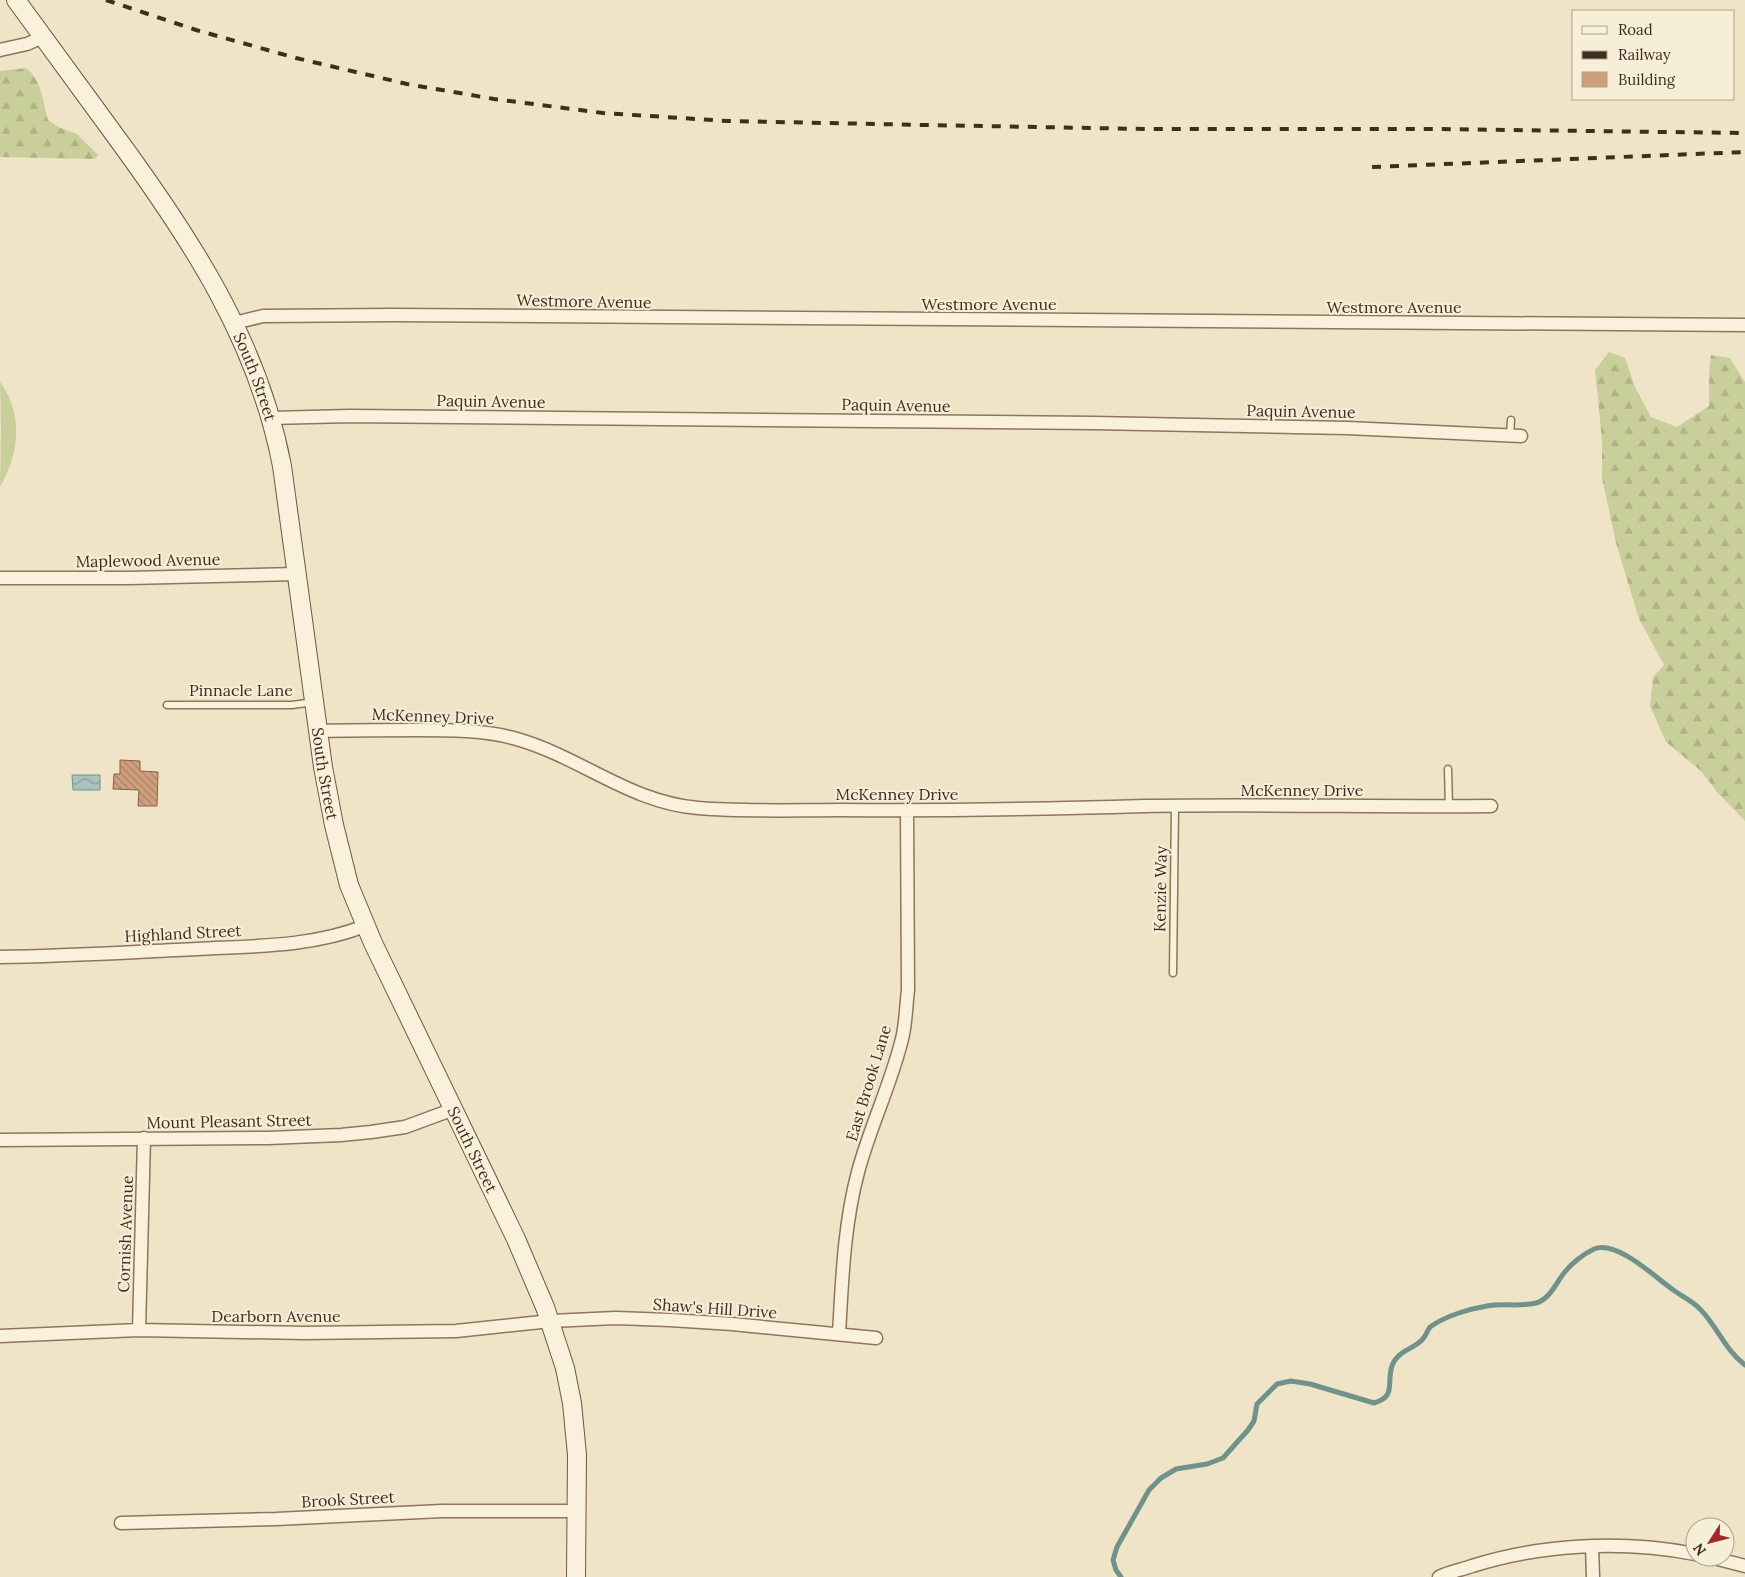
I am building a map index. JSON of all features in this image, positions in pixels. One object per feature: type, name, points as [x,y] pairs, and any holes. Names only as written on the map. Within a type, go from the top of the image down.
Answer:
[{"type":"street","name":"South Street","points":[[16,0],[132,158],[201,261],[234,323],[258,378],[282,466],[330,807],[349,885],[365,926],[516,1239],[551,1321],[565,1368],[572,1403],[576,1446],[576,1577]]},
{"type":"street","points":[[0,50],[27,44],[43,37]]},
{"type":"street","name":"Westmore Avenue","points":[[234,323],[263,316],[393,315],[1745,325]]},
{"type":"street","name":"Paquin Avenue","points":[[270,418],[350,416],[1093,423],[1347,428],[1515,435]]},
{"type":"street","name":"Maplewood Avenue","points":[[0,578],[129,578],[297,574]]},
{"type":"street","name":"McKenney Drive","points":[[318,731],[449,730],[484,732],[506,736],[524,740],[642,795],[667,803],[695,808],[907,811],[1175,806],[1491,806]]},
{"type":"street","name":"East Brook Lane","points":[[839,1334],[848,1227],[855,1183],[897,1055],[906,1015],[908,971],[907,811]]},
{"type":"street","name":"Highland Street","points":[[0,957],[292,944],[334,937],[365,926]]},
{"type":"street","name":"Mount Pleasant Street","points":[[0,1140],[268,1138],[371,1132],[405,1127],[454,1109]]},
{"type":"street","name":"Cornish Avenue","points":[[139,1330],[144,1138]]},
{"type":"street","name":"Shaw's Hill Drive","points":[[551,1321],[615,1318],[670,1320],[876,1338]]},
{"type":"street","name":"Dearborn Avenue","points":[[0,1336],[139,1330],[304,1333],[456,1331],[551,1321]]},
{"type":"street","name":"Brook Street","points":[[121,1523],[276,1519],[442,1511],[577,1512]]},
{"type":"street","points":[[1592,1546],[1594,1577]]},
{"type":"street","points":[[1439,1577],[1487,1561],[1521,1554],[1592,1546],[1653,1548],[1685,1553]]},
{"type":"lane","points":[[1511,420],[1515,435]]},
{"type":"lane","name":"Pinnacle Lane","points":[[167,704],[292,705],[315,702]]},
{"type":"lane","points":[[1448,769],[1449,807]]},
{"type":"lane","name":"Kenzie Way","points":[[1173,973],[1175,806]]},
{"type":"green space","points":[[26,68],[39,85],[48,120],[58,127],[77,134],[98,155],[96,158],[0,157],[0,71]]},
{"type":"green space","points":[[1609,352],[1625,358],[1635,387],[1651,417],[1677,427],[1709,406],[1711,355],[1730,358],[1745,382],[1745,821],[1717,792],[1701,771],[1666,742],[1650,706],[1653,677],[1664,665],[1639,619],[1616,543],[1602,478],[1602,440],[1595,370]]},
{"type":"green space","points":[[0,382],[13,408],[16,434],[15,448],[0,487],[1,429]]},
{"type":"water","points":[[72,775],[100,775],[100,790],[73,790]]},
{"type":"building","points":[[120,760],[140,761],[140,771],[158,772],[157,806],[138,806],[139,790],[113,789],[114,774],[120,774]]},
{"type":"waterway","points":[[1121,1577],[1116,1570],[1113,1560],[1117,1547],[1149,1490],[1161,1478],[1176,1469],[1207,1464],[1223,1458],[1254,1421],[1257,1404],[1277,1384],[1291,1381],[1310,1384],[1374,1403],[1386,1397],[1388,1393],[1390,1372],[1394,1361],[1422,1340],[1430,1327],[1450,1316],[1473,1309],[1493,1305],[1530,1304],[1541,1301],[1549,1294],[1570,1266],[1594,1249],[1614,1250],[1624,1255],[1694,1303],[1706,1316],[1732,1352],[1745,1365]]},
{"type":"railway","points":[[106,0],[196,30],[296,58],[407,84],[494,99],[603,113],[727,121],[1145,129],[1433,129],[1745,133]]},
{"type":"railway","points":[[1372,167],[1745,152]]}]
